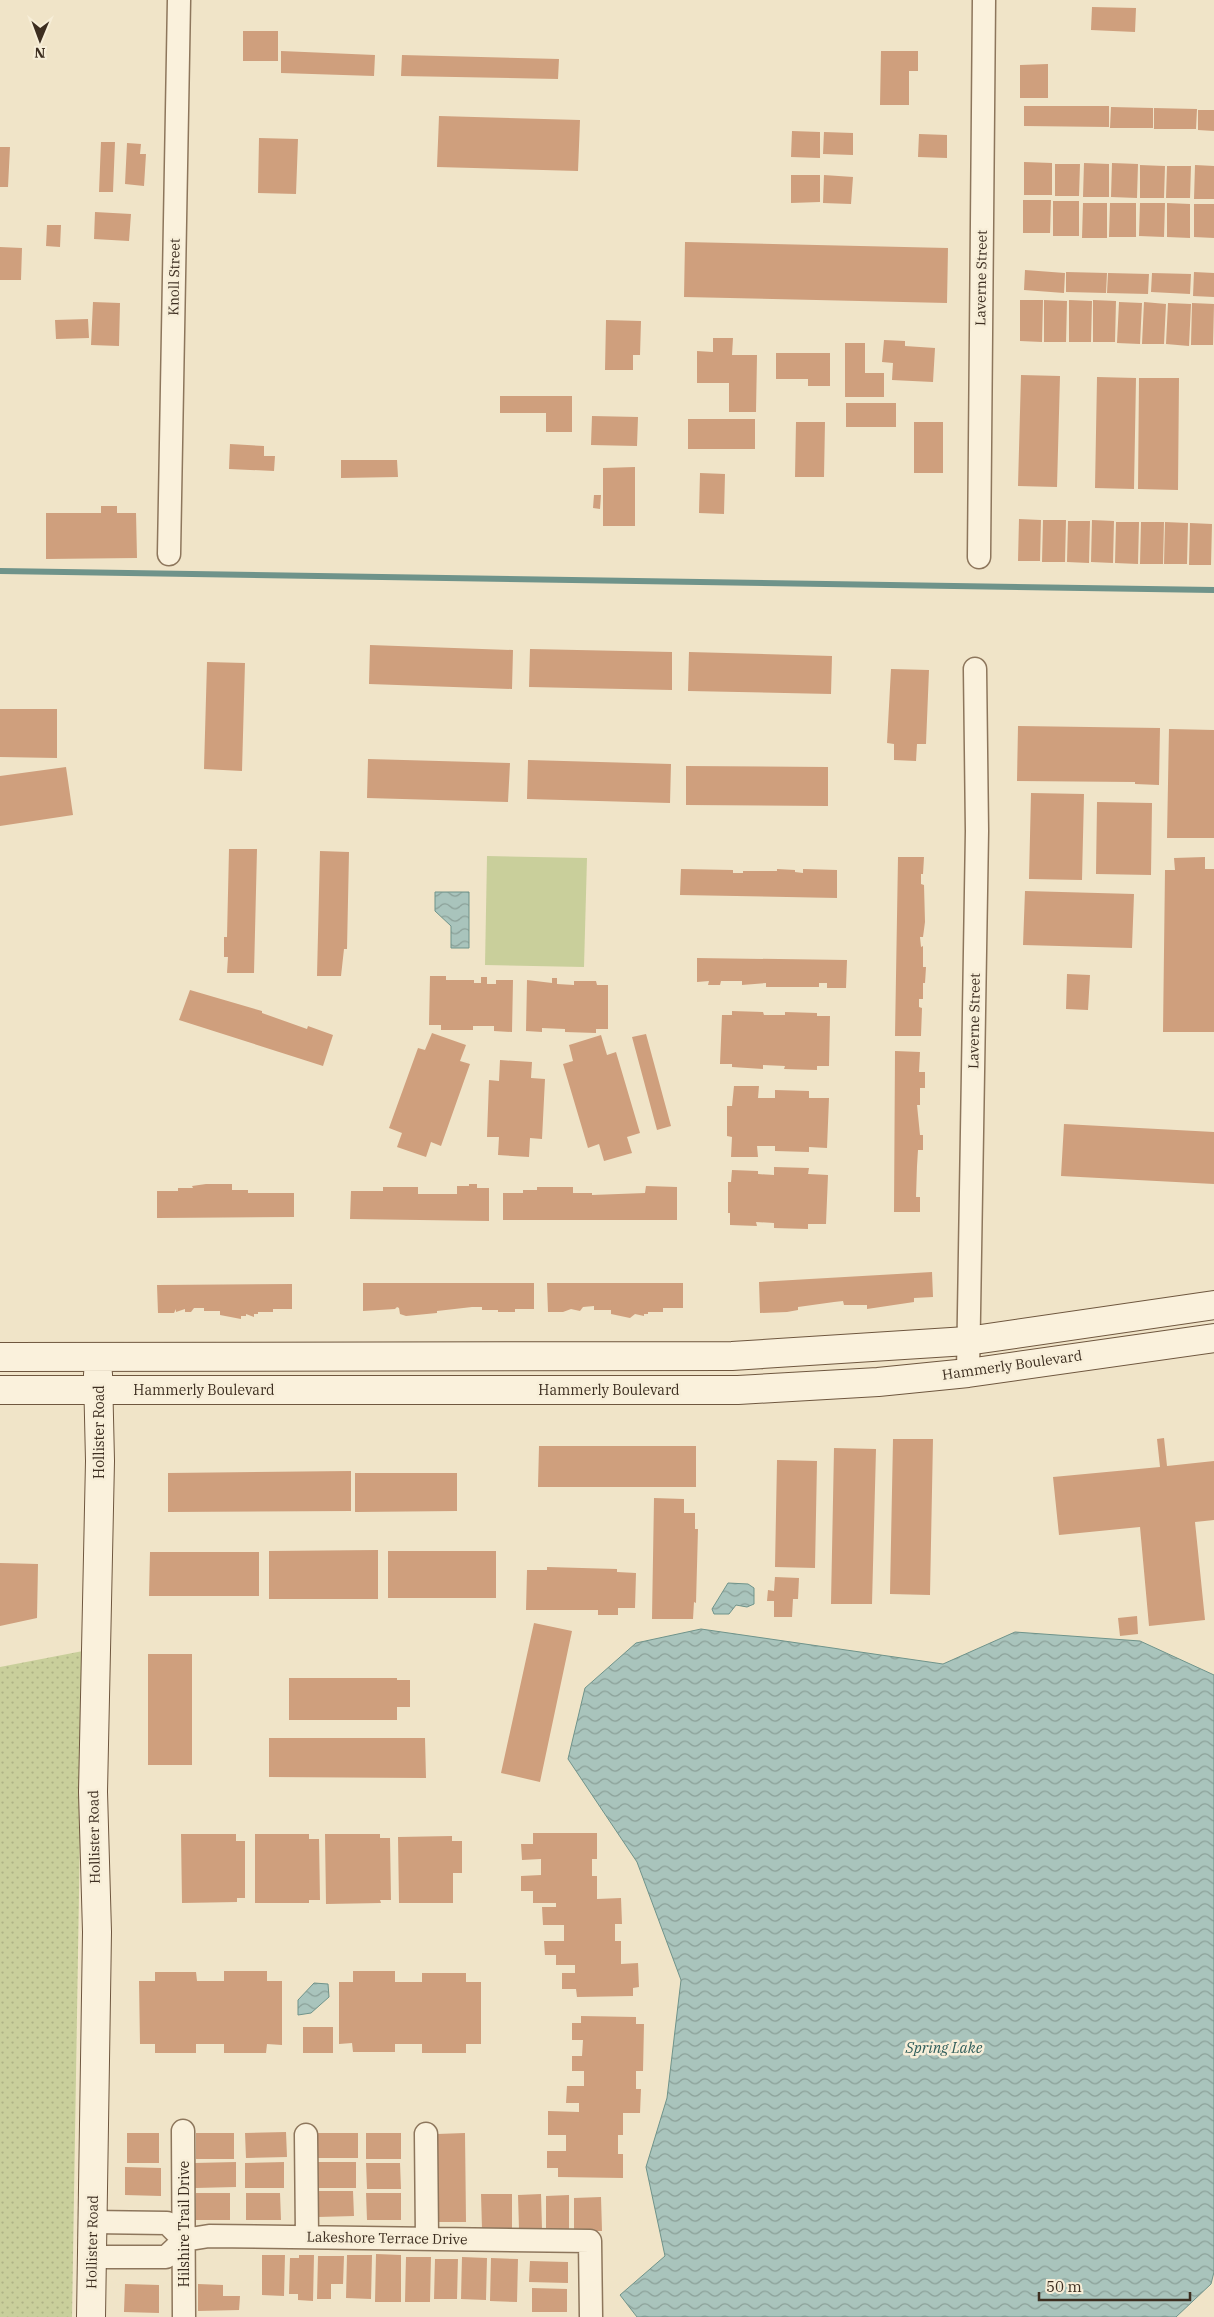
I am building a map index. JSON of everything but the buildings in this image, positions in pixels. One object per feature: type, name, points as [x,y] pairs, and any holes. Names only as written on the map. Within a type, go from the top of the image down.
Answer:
[{"type":"main road","points":[[0,1357],[732,1356],[967,1341],[1214,1305]]},
{"type":"main road","name":"Hammerly Boulevard","points":[[0,1390],[738,1390],[878,1382],[968,1373],[1214,1338]]},
{"type":"main road","points":[[732,1356],[738,1390]]},
{"type":"main road","name":"Hollister Road","points":[[91,2317],[97,1932],[93,1792],[100,1461],[98,1357]]},
{"type":"main road","points":[[426,1357],[426,1390]]},
{"type":"street","name":"Knoll Street","points":[[169,554],[179,0]]},
{"type":"street","name":"Laverne Street","points":[[979,557],[984,0]]},
{"type":"street","name":"Laverne Street","points":[[968,1373],[967,1341],[977,823],[975,670]]},
{"type":"street","name":"Hilshire Trail Drive","points":[[183,2131],[184,2317]]},
{"type":"street","points":[[426,2134],[427,2238]]},
{"type":"street","points":[[306,2135],[307,2236]]},
{"type":"street","points":[[92,2222],[167,2223],[184,2240],[166,2257],[92,2257]]},
{"type":"street","name":"Lakeshore Terrace Drive","points":[[184,2240],[209,2236],[307,2236],[590,2241],[592,2317]]},
{"type":"green space","points":[[487,856],[587,858],[584,967],[485,965]]},
{"type":"green space","points":[[83,1651],[72,2317],[0,2317],[0,1667]]},
{"type":"water","points":[[435,892],[469,892],[469,948],[451,948],[451,926],[435,911]]},
{"type":"water","points":[[728,1583],[748,1584],[754,1588],[754,1604],[747,1607],[736,1605],[729,1614],[714,1614],[712,1609]]},
{"type":"water","name":"Spring Lake","points":[[701,1629],[943,1664],[1015,1632],[1140,1641],[1214,1675],[1214,2272],[1211,2284],[1176,2317],[637,2317],[620,2295],[665,2256],[646,2167],[667,2098],[681,1980],[637,1862],[568,1759],[585,1688],[636,1643]]},
{"type":"water","points":[[314,1983],[328,1984],[329,1997],[311,2013],[298,2015],[298,2000]]},
{"type":"waterway","points":[[0,571],[1214,590]]}]
